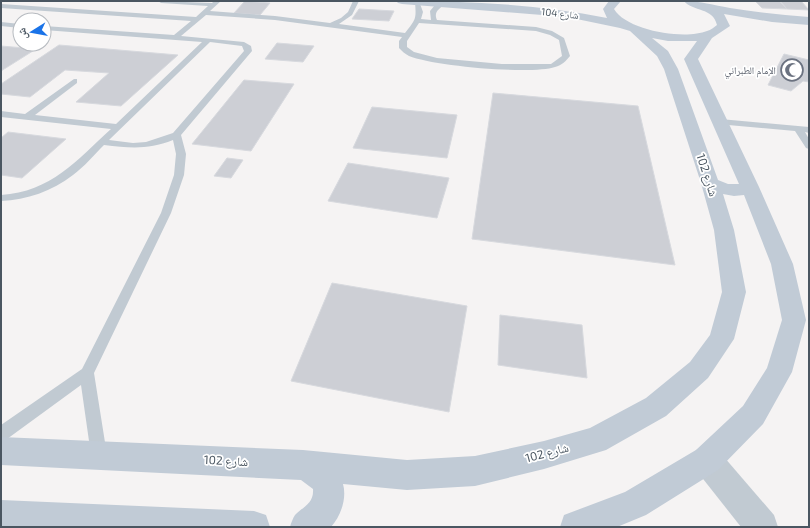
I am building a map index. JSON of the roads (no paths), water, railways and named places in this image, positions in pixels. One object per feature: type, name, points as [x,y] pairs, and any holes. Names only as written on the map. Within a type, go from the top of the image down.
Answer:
[{"type":"street","name":"شارع 104","points":[[402,1],[567,13],[672,38],[689,38],[713,34]]},
{"type":"street","name":"شارع 104","points":[[530,1],[570,3]]},
{"type":"street","name":"شارع 102","points":[[1,451],[303,465],[407,475],[475,471],[544,455],[596,440],[656,407],[699,370],[721,339],[734,292],[724,230],[710,183],[671,69],[663,54],[628,27],[608,14],[610,4],[615,1]]},
{"type":"street","points":[[576,527],[635,504],[707,460],[752,415],[768,390],[779,372],[794,320],[782,264],[750,187],[691,59],[713,34],[724,26],[723,19],[708,8],[690,1]]},
{"type":"street","points":[[708,8],[772,18],[809,21]]},
{"type":"street","points":[[761,29],[809,31]]},
{"type":"street","points":[[713,34],[734,31]]},
{"type":"street","points":[[710,183],[731,190],[740,191],[750,187]]},
{"type":"street","points":[[707,460],[762,527]]},
{"type":"street","points":[[303,465],[316,469],[325,479],[329,492],[326,508],[317,521],[306,527]]},
{"type":"street","points":[[1,516],[254,527]]},
{"type":"lane","points":[[161,1],[215,3]]},
{"type":"lane","points":[[329,26],[342,21],[348,16],[354,9],[356,1]]},
{"type":"lane","points":[[416,21],[536,29],[546,31],[557,35],[562,39],[566,56],[559,63],[540,68],[452,62],[428,59],[411,54],[403,48],[403,41],[421,13],[417,2]]},
{"type":"lane","points":[[174,38],[215,3]]},
{"type":"lane","points":[[435,22],[432,11],[438,5],[443,3]]},
{"type":"lane","points":[[1,6],[197,19]]},
{"type":"lane","points":[[204,13],[275,18],[406,35]]},
{"type":"lane","points":[[1,24],[12,25]]},
{"type":"lane","points":[[52,29],[244,44],[248,48],[248,51],[176,135],[159,142],[146,145],[133,146],[101,142]]},
{"type":"lane","points":[[1,198],[17,197],[46,188],[70,173],[208,41]]},
{"type":"lane","points":[[27,117],[74,81]]},
{"type":"lane","points":[[1,114],[117,127]]},
{"type":"lane","points":[[720,122],[809,130]]},
{"type":"lane","points":[[798,129],[809,146]]},
{"type":"lane","points":[[1,434],[87,373],[166,213],[179,175],[181,154],[176,135]]},
{"type":"lane","points":[[87,373],[99,455]]},
{"type":"place","name":"الإمام الطبراني","points":[[792,70]]}]
